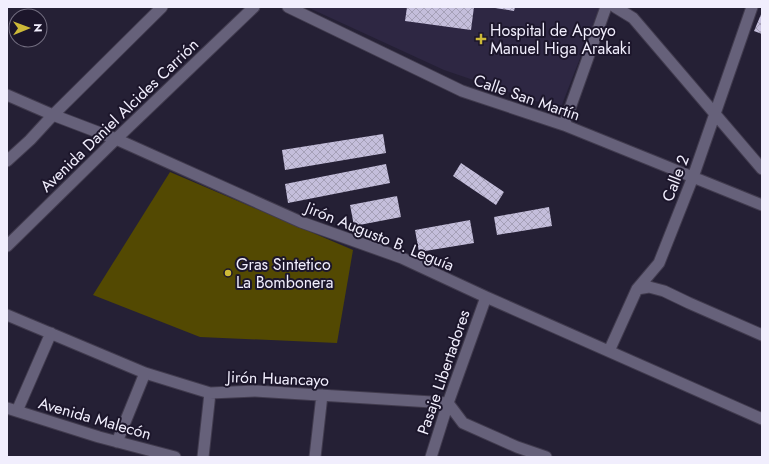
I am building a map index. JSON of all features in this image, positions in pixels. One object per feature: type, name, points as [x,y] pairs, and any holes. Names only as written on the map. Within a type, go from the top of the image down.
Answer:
[{"type":"street","points":[[7,161],[30,140],[53,115],[162,7]]},
{"type":"street","name":"Avenida Daniel Alcides Carrión","points":[[7,246],[254,7]]},
{"type":"street","name":"Calle San Martín","points":[[288,7],[462,91],[564,125],[762,205]]},
{"type":"street","points":[[564,125],[606,7]]},
{"type":"street","points":[[615,7],[633,18],[762,169]]},
{"type":"street","name":"Calle 2","points":[[609,351],[637,289],[659,263],[693,177],[752,7]]},
{"type":"street","name":"Jirón Augusto B. Leguía","points":[[7,95],[116,140],[301,222],[402,258],[486,297],[762,419]]},
{"type":"street","points":[[637,289],[649,287],[664,291],[762,334]]},
{"type":"street","name":"Pasaje Libertadores","points":[[431,457],[448,403],[486,297]]},
{"type":"street","name":"Jirón Huancayo","points":[[7,315],[145,373],[210,393],[255,391],[448,403]]},
{"type":"street","points":[[12,410],[51,333]]},
{"type":"street","points":[[117,442],[145,373]]},
{"type":"street","points":[[202,457],[210,393]]},
{"type":"street","points":[[315,457],[322,395]]},
{"type":"street","points":[[448,403],[463,423],[517,447],[546,457]]},
{"type":"street","name":"Avenida Malecón","points":[[12,410],[99,437],[175,457]]},
{"type":"shaded area","name":"Hospital de Apoyo Manuel Higa Arakaki","points":[[307,7],[600,7],[561,107],[556,108],[444,70]]},
{"type":"shaded area","name":"Gras Sintetico La Bombonera","points":[[170,172],[353,250],[337,343],[200,337],[93,295]]},
{"type":"building","points":[[407,7],[474,7],[471,30],[405,21]]},
{"type":"building","points":[[495,7],[515,7],[514,11]]},
{"type":"building","points":[[762,12],[762,34],[754,31]]},
{"type":"building","points":[[383,134],[386,153],[285,170],[282,150]]},
{"type":"building","points":[[461,163],[504,192],[496,205],[453,176]]},
{"type":"building","points":[[386,164],[390,183],[288,203],[285,184]]},
{"type":"building","points":[[397,196],[401,217],[354,226],[350,205]]},
{"type":"building","points":[[549,207],[552,226],[497,235],[494,217]]},
{"type":"building","points":[[470,220],[474,243],[419,252],[415,230]]},
{"type":"place","name":"Hospital de Apoyo Manuel Higa Arakaki","points":[[481,39]]},
{"type":"place","name":"Gras Sintetico La Bombonera","points":[[228,273]]}]
